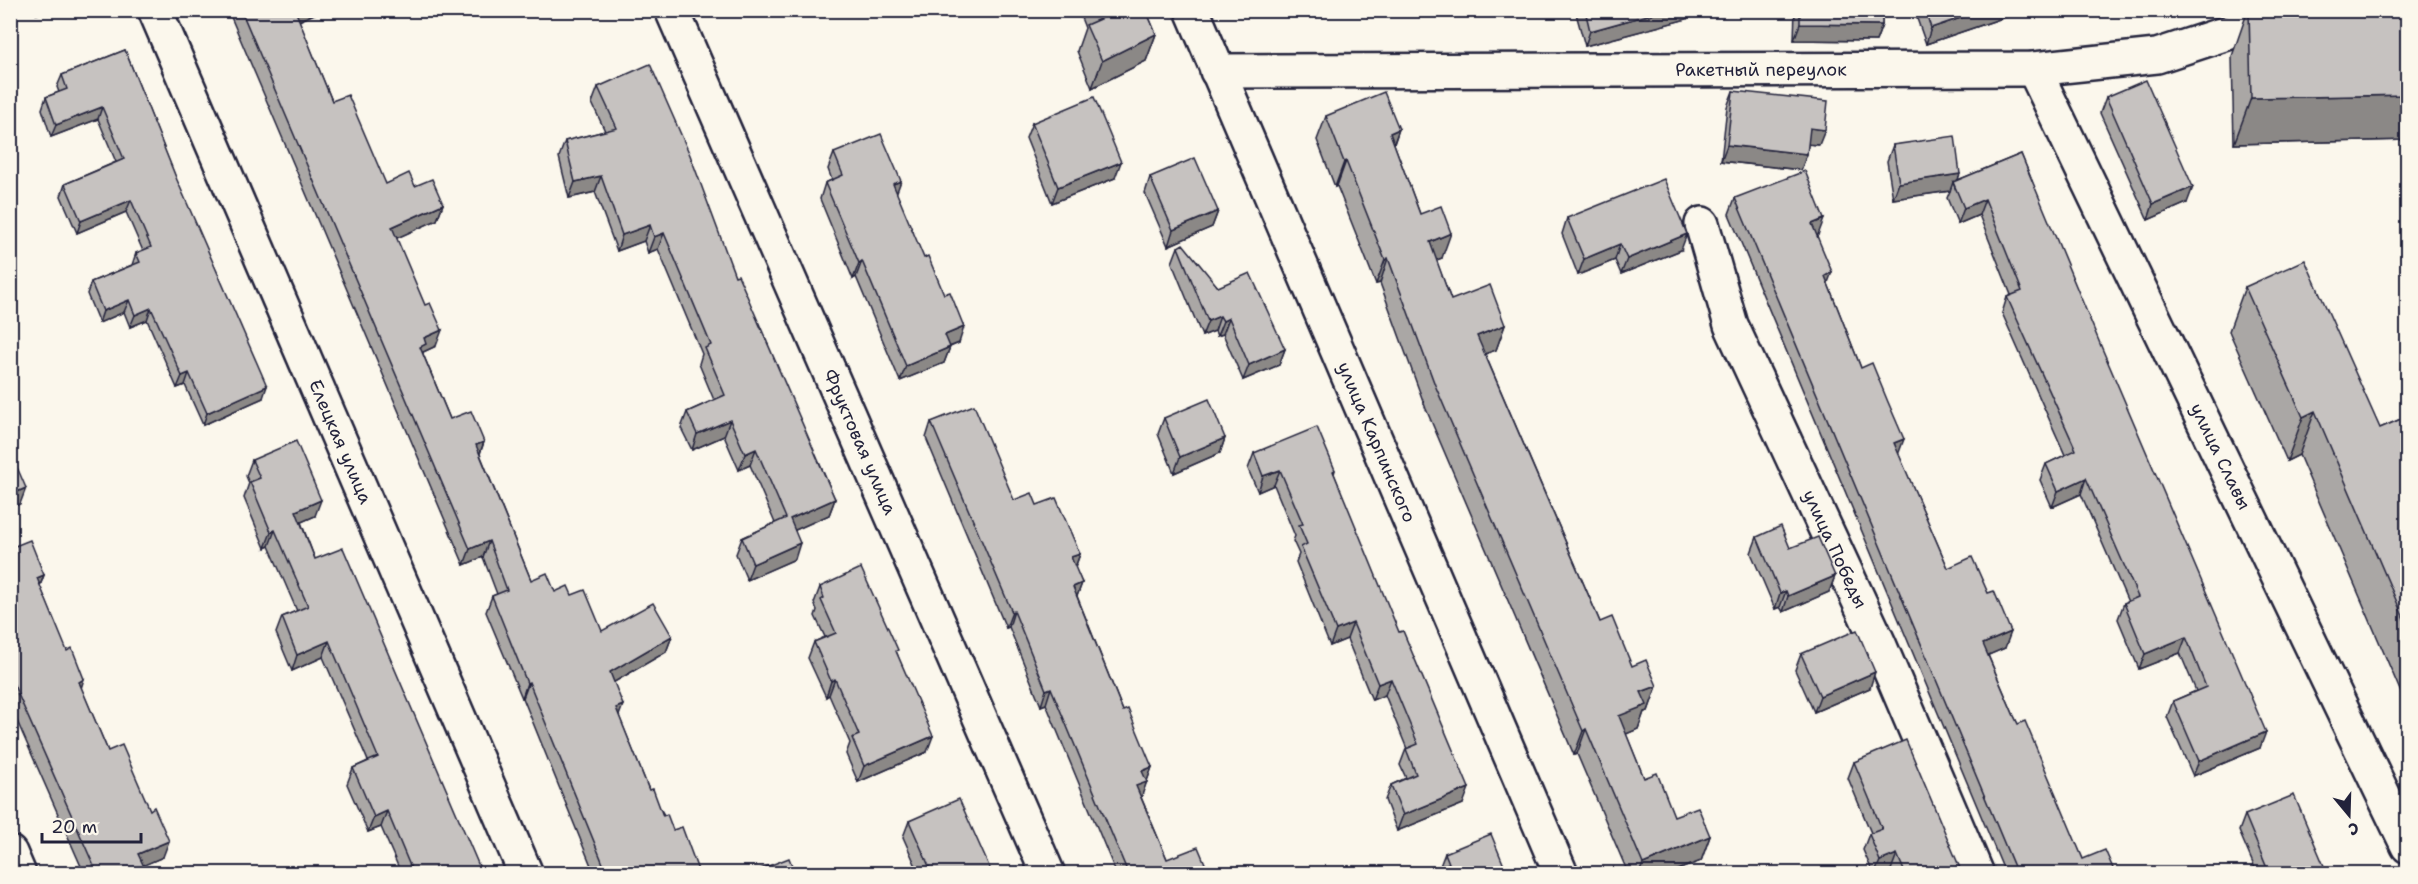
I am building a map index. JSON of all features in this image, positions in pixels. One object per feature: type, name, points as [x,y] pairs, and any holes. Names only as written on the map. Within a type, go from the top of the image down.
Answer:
[{"type":"street","name":"Елецкая улица","points":[[155,10],[526,873]]},
{"type":"street","name":"Фруктовая улица","points":[[672,10],[1048,873]]},
{"type":"street","name":"улица Карпинского","points":[[1192,10],[1561,873]]},
{"type":"street","name":"Ракетный переулок","points":[[1217,71],[2034,69],[2157,56],[2297,10]]},
{"type":"street","name":"улица Славы","points":[[2034,69],[2408,846]]},
{"type":"street","name":"улица Победы","points":[[1702,224],[1731,325],[1879,644],[1977,873]]},
{"type":"street","points":[[10,854],[19,873]]},
{"type":"building","points":[[241,10],[295,10],[332,101],[348,95],[386,184],[409,173],[415,186],[432,179],[443,204],[392,227],[425,305],[430,303],[442,330],[424,338],[426,344],[420,347],[450,419],[471,411],[484,442],[476,445],[531,580],[547,573],[555,592],[568,586],[572,595],[585,590],[602,631],[653,603],[672,636],[610,672],[623,705],[616,708],[649,790],[653,789],[663,816],[667,814],[673,830],[682,827],[699,873],[614,873],[612,869],[606,871],[492,596],[507,590],[489,541],[470,549]]},
{"type":"building","points":[[1099,10],[1146,10],[1156,34],[1102,61],[1086,25],[1102,18]]},
{"type":"building","points":[[1585,10],[1666,10],[1590,31]]},
{"type":"building","points":[[1800,10],[1882,10],[1882,25],[1800,24]]},
{"type":"building","points":[[1925,10],[1984,10],[1931,28]]},
{"type":"building","points":[[2249,10],[2408,10],[2408,95],[2251,98]]},
{"type":"building","points":[[125,50],[177,180],[267,386],[207,413],[189,373],[182,376],[151,308],[135,315],[129,300],[103,311],[91,282],[140,262],[136,253],[151,247],[131,200],[81,221],[65,184],[124,159],[102,107],[56,125],[46,97],[67,89],[62,75]]},
{"type":"building","points":[[650,64],[690,155],[735,276],[738,275],[835,499],[790,519],[800,543],[753,564],[742,538],[786,518],[756,449],[745,454],[730,420],[697,434],[687,412],[725,395],[705,348],[711,345],[664,233],[654,237],[650,225],[622,235],[601,176],[575,182],[565,141],[617,128],[598,87]]},
{"type":"building","points":[[2146,80],[2193,187],[2153,204],[2106,97]]},
{"type":"building","points":[[1733,91],[1828,101],[1825,130],[1810,128],[1807,154],[1727,145]]},
{"type":"building","points":[[1384,92],[1399,129],[1390,133],[1420,214],[1441,206],[1451,233],[1430,242],[1451,300],[1490,285],[1505,325],[1477,336],[1600,622],[1612,617],[1632,666],[1646,660],[1657,686],[1641,692],[1647,705],[1619,716],[1644,778],[1657,773],[1674,816],[1698,807],[1710,836],[1643,864],[1586,729],[1583,731],[1435,385],[1388,258],[1385,260],[1326,116]]},
{"type":"building","points":[[1094,97],[1121,162],[1058,187],[1032,123]]},
{"type":"building","points":[[881,134],[901,181],[893,184],[924,258],[928,256],[944,294],[950,292],[964,327],[945,335],[950,347],[906,366],[862,261],[859,263],[825,183],[843,175],[834,153]]},
{"type":"building","points":[[1955,136],[1960,174],[1899,183],[1893,145]]},
{"type":"building","points":[[2021,154],[2266,732],[2199,761],[2173,701],[2206,687],[2186,637],[2145,654],[2124,603],[2138,597],[2086,478],[2058,491],[2046,464],[2076,450],[2007,297],[2022,291],[1985,199],[1964,208],[1953,182]]},
{"type":"building","points":[[1195,158],[1218,211],[1173,230],[1150,177]]},
{"type":"building","points":[[1805,171],[1824,219],[1812,224],[1832,272],[1825,276],[1861,368],[1872,363],[1904,439],[1894,443],[1948,568],[1972,557],[1988,593],[1994,591],[2011,632],[1983,644],[2018,724],[2025,721],[2083,859],[2105,850],[2115,873],[2022,873],[2019,868],[2015,869],[1735,198]]},
{"type":"building","points":[[1664,179],[1687,234],[1627,259],[1620,244],[1584,259],[1567,218]]},
{"type":"building","points":[[1183,244],[1218,287],[1250,273],[1285,349],[1249,365],[1229,318],[1223,321],[1220,316],[1208,321],[1178,247]]},
{"type":"building","points":[[2305,260],[2380,428],[2408,416],[2408,628],[2315,411],[2303,417],[2245,287]]},
{"type":"building","points":[[1209,399],[1225,438],[1180,457],[1164,418]]},
{"type":"building","points":[[974,405],[1014,500],[1032,493],[1037,505],[1056,498],[1080,554],[1071,557],[1082,583],[1073,587],[1123,711],[1128,709],[1152,767],[1142,771],[1147,782],[1136,786],[1167,859],[1198,847],[1209,873],[1128,873],[1051,688],[1046,690],[931,422]]},
{"type":"building","points":[[1317,427],[1399,632],[1403,631],[1469,788],[1403,815],[1391,785],[1416,774],[1406,749],[1418,744],[1391,679],[1378,684],[1353,623],[1336,630],[1301,547],[1307,544],[1299,525],[1303,524],[1280,470],[1263,476],[1254,453]]},
{"type":"building","points":[[296,441],[321,500],[296,511],[315,559],[343,548],[482,873],[413,873],[387,811],[374,817],[353,768],[378,757],[329,641],[297,655],[282,617],[308,606],[275,530],[271,532],[250,482],[260,478],[252,460]]},
{"type":"building","points":[[10,451],[26,488],[10,495]]},
{"type":"building","points":[[1781,526],[1790,548],[1818,537],[1835,576],[1788,596],[1786,591],[1780,593],[1757,537]]},
{"type":"building","points":[[30,540],[44,575],[37,578],[67,651],[72,648],[84,679],[79,682],[108,751],[122,745],[150,810],[154,807],[169,841],[138,854],[147,873],[97,873],[10,676],[10,548]]},
{"type":"building","points":[[861,568],[933,736],[864,766],[852,738],[859,735],[835,679],[831,681],[814,642],[836,633],[821,600],[824,598],[820,587]]},
{"type":"building","points":[[1857,630],[1875,672],[1820,696],[1801,654]]},
{"type":"building","points":[[1906,740],[1962,873],[1905,873],[1897,854],[1880,861],[1869,834],[1882,829],[1854,762]]},
{"type":"building","points":[[2294,795],[2327,873],[2269,873],[2245,815]]},
{"type":"building","points":[[959,799],[992,873],[932,873],[909,821]]},
{"type":"building","points":[[1491,834],[1507,873],[1422,873],[1449,863],[1445,853]]},
{"type":"building","points":[[789,858],[795,873],[763,873],[761,869]]}]
